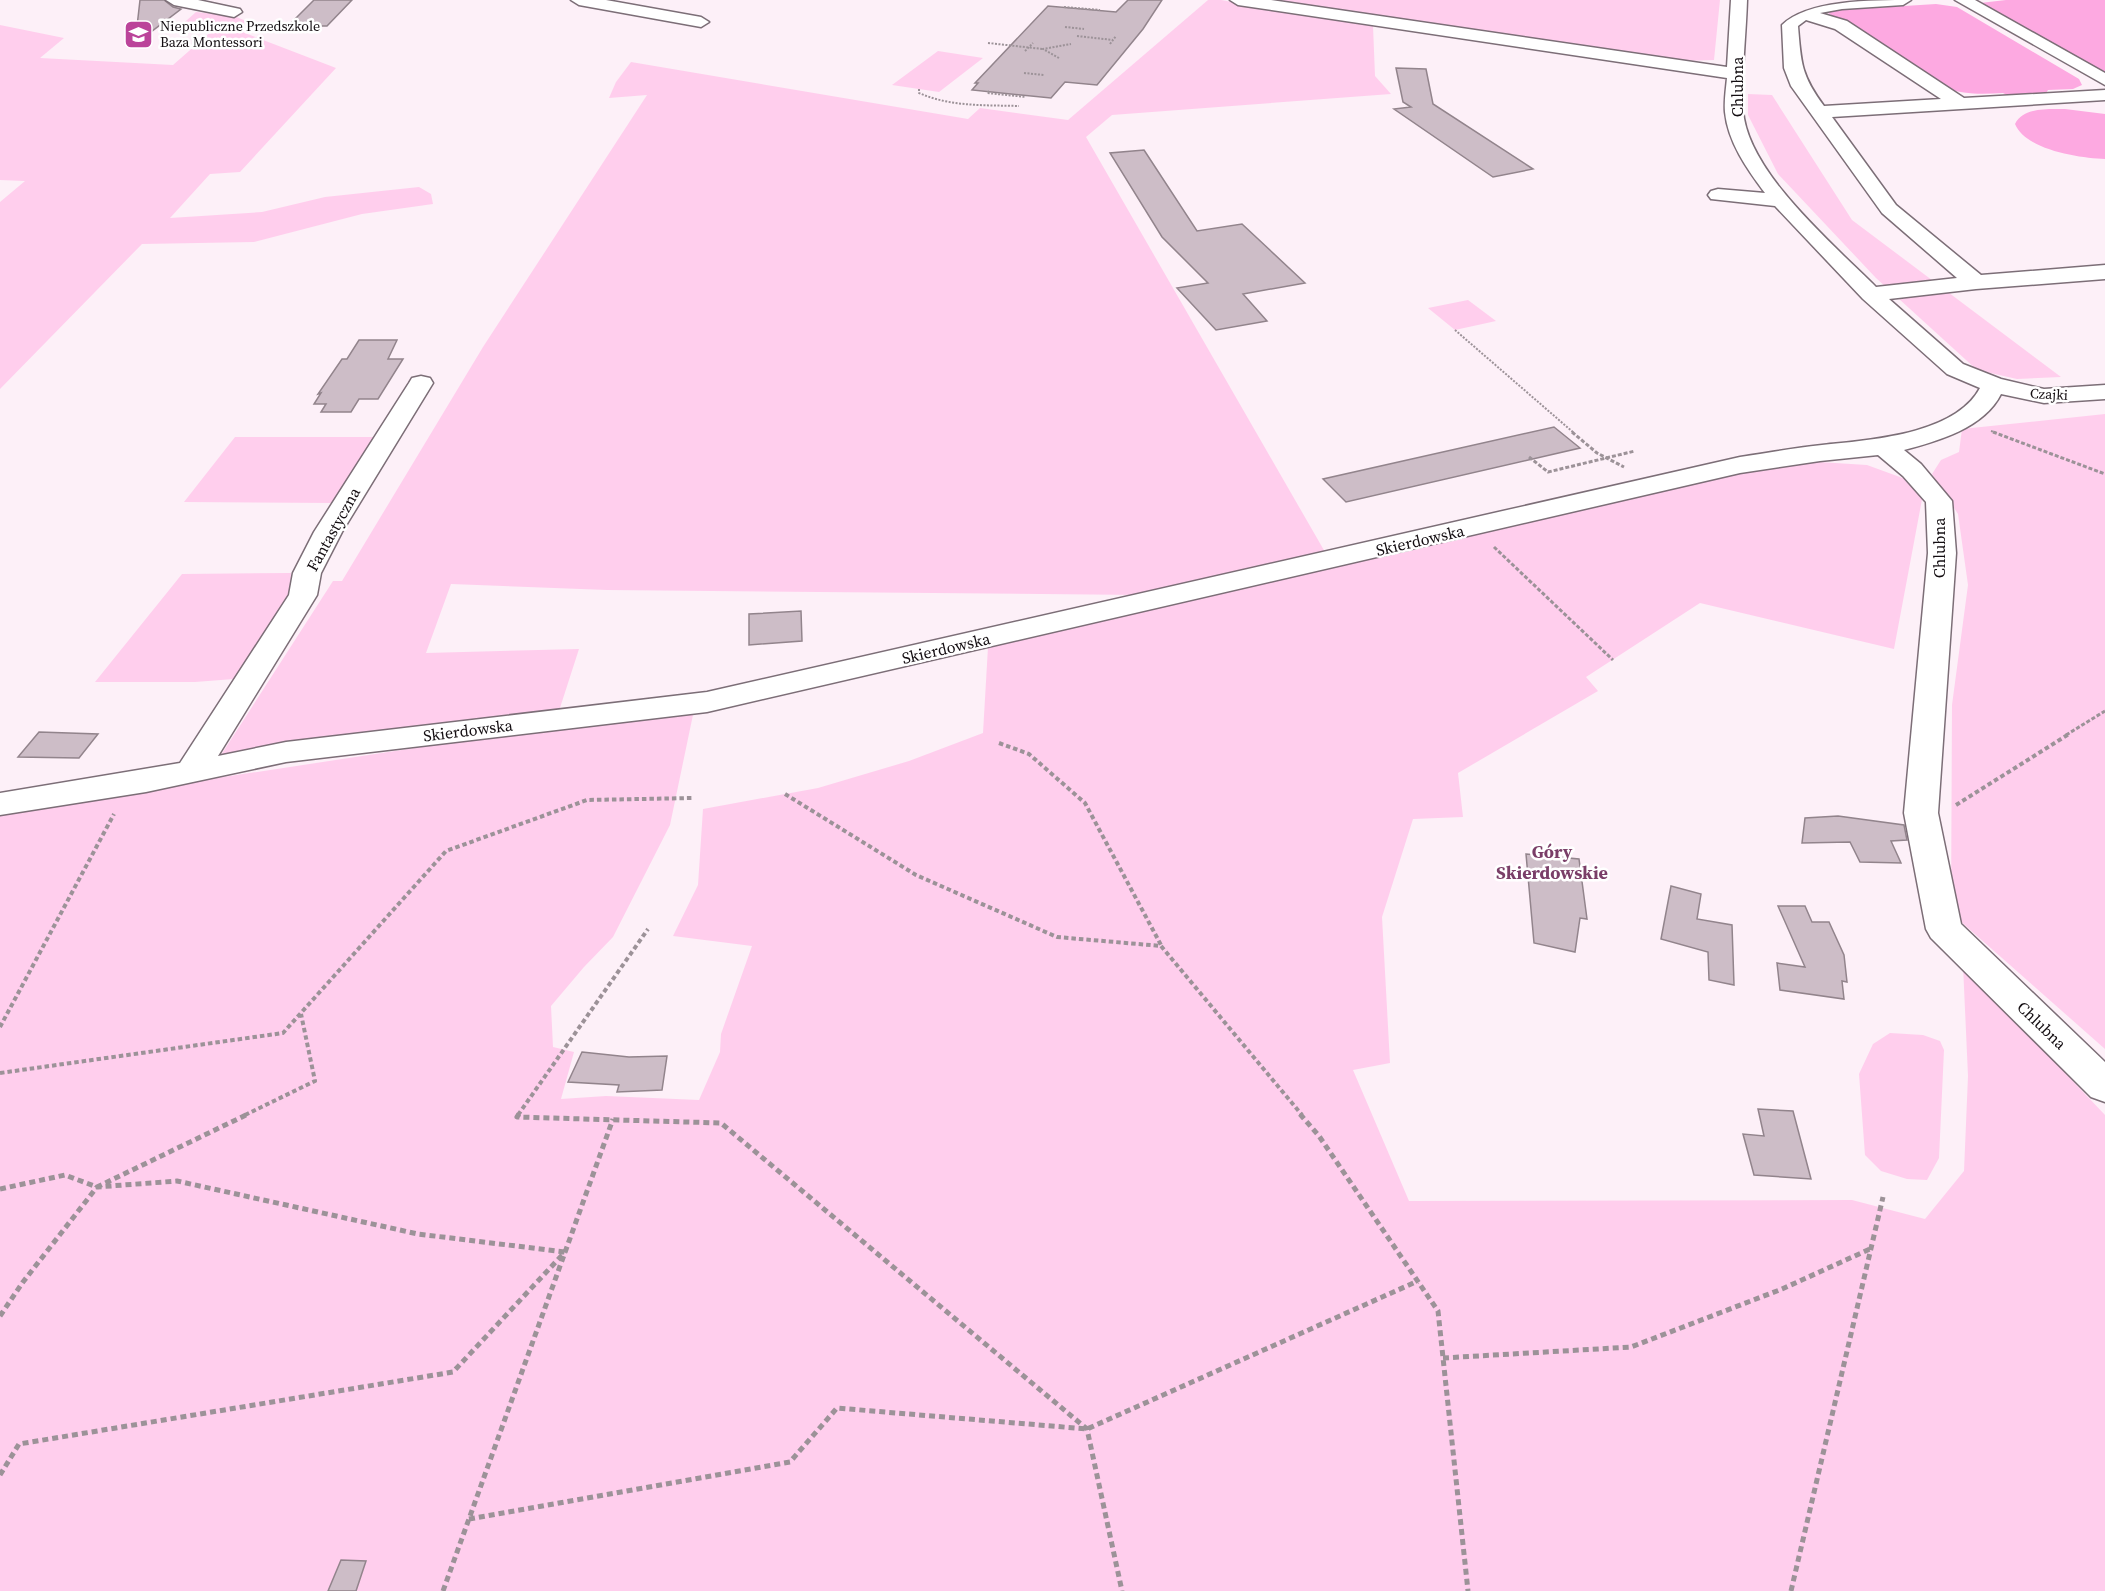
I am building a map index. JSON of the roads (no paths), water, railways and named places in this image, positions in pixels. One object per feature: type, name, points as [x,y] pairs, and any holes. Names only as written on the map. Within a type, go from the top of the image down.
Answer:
[{"type":"street","points":[[174,0],[234,12]]},
{"type":"street","points":[[579,0],[701,22]]},
{"type":"street","points":[[1238,0],[1736,74]]},
{"type":"street","name":"Chlubna","points":[[1739,0],[1734,111],[1738,130],[1754,166],[1779,200],[1871,294],[1948,366],[1994,385]]},
{"type":"street","points":[[1903,0],[1829,4],[1801,13],[1790,25],[1793,68],[1800,86],[1889,209],[1976,282]]},
{"type":"street","points":[[1963,0],[2105,80]]},
{"type":"street","points":[[1801,13],[1841,25],[1962,105]]},
{"type":"street","points":[[1818,112],[2105,95]]},
{"type":"street","points":[[1718,195],[1779,200]]},
{"type":"street","points":[[1871,294],[1976,282],[2105,272]]},
{"type":"street","name":"Fantastyczna","points":[[193,769],[303,595],[307,573],[328,532],[422,383]]},
{"type":"street","points":[[1884,447],[1963,418],[1983,404],[1994,385]]},
{"type":"street","name":"Czajki","points":[[1994,385],[2044,396],[2105,392]]},
{"type":"street","name":"Chlubna","points":[[1884,447],[1912,470],[1939,501],[1942,553],[1921,813],[1944,929],[2105,1086]]},
{"type":"street","name":"Skierdowska","points":[[0,804],[131,783],[286,752],[707,702],[1474,528],[1740,465],[1821,453],[1884,447]]},
{"type":"place","name":"Niepubliczne Przedszkole Baza Montessori","points":[[139,34]]},
{"type":"district","name":"Góry Skierdowskie","points":[[1552,861]]}]
